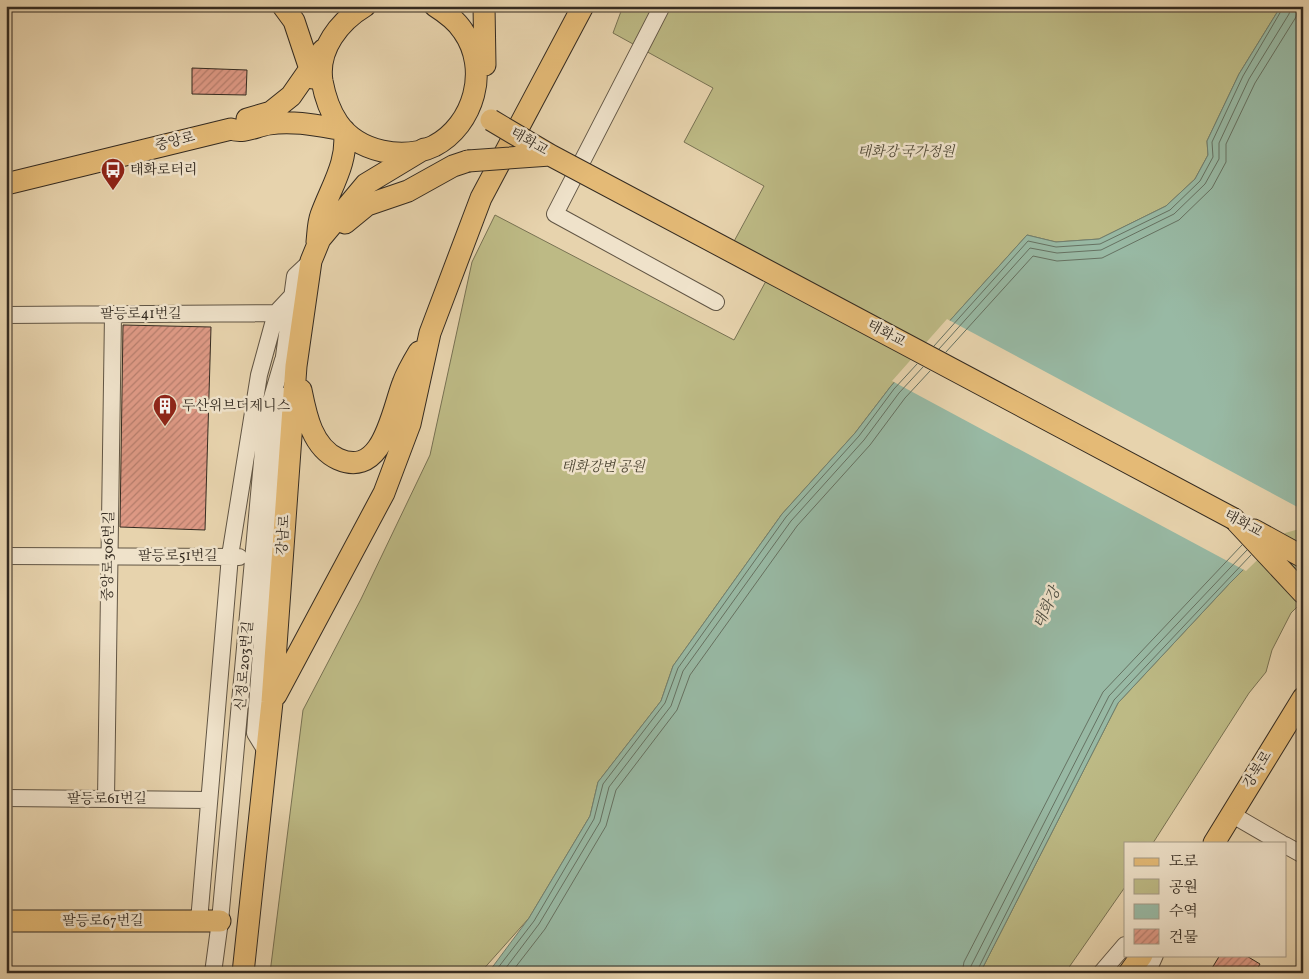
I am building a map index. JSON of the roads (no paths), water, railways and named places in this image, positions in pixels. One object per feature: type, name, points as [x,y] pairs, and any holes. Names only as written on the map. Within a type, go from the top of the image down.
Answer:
[{"type":"main road","points":[[283,6],[294,21],[310,68],[338,124],[358,142],[383,152],[409,153],[424,149]]},
{"type":"main road","points":[[325,100],[322,77],[325,53],[335,31],[350,15],[365,6]]},
{"type":"main road","points":[[435,6],[451,17],[464,32],[473,50],[477,70],[476,86]]},
{"type":"main road","points":[[470,109],[476,86],[485,66],[484,6]]},
{"type":"main road","points":[[272,702],[384,493],[410,424],[430,333],[482,198],[583,6]]},
{"type":"main road","points":[[231,129],[238,121],[271,112],[291,96],[331,40]]},
{"type":"main road","name":"태화교","points":[[470,109],[550,155],[1303,557]]},
{"type":"main road","name":"강남로","points":[[243,973],[254,890],[272,702],[290,363],[314,254],[320,239],[366,184],[424,149],[434,146],[455,130],[470,109]]},
{"type":"main road","name":"중앙로","points":[[6,184],[231,129],[238,132],[270,124],[302,123],[344,130]]},
{"type":"main road","points":[[314,254],[320,217],[340,170],[346,140],[344,130]]},
{"type":"main road","points":[[314,254],[367,205],[408,190],[453,166],[468,161],[550,155]]},
{"type":"main road","points":[[290,363],[306,414],[318,442],[329,455],[344,462],[359,462],[373,455],[384,440],[410,367],[430,333]]},
{"type":"main road","points":[[1234,519],[1303,594]]},
{"type":"main road","points":[[1279,544],[1303,545]]},
{"type":"main road","name":"강북로","points":[[1215,842],[1301,698]]},
{"type":"main road","name":"팔등로67번길","points":[[6,921],[220,921]]},
{"type":"main road","points":[[1130,973],[1141,956]]},
{"type":"street","points":[[662,6],[554,214],[716,302]]},
{"type":"street","points":[[266,751],[255,733],[290,363],[291,297],[295,276],[314,254]]},
{"type":"street","points":[[199,922],[230,556],[258,375],[276,313],[291,297]]},
{"type":"street","name":"팔등로41번길","points":[[6,315],[276,313]]},
{"type":"street","name":"중앙로306번길","points":[[106,798],[108,556],[114,314]]},
{"type":"street","name":"신정로203번길","points":[[213,973],[220,921],[255,557],[266,418],[290,363]]},
{"type":"street","name":"팔등로51번길","points":[[6,556],[255,557]]},
{"type":"street","name":"팔등로61번길","points":[[6,798],[209,800]]},
{"type":"street","points":[[1231,814],[1279,842]]},
{"type":"street","points":[[1286,846],[1303,855]]},
{"type":"street","points":[[1101,973],[1124,946]]},
{"type":"street","points":[[1147,973],[1155,956]]},
{"type":"water","name":"태화강","points":[[1281,6],[1303,6],[1303,525],[1283,530],[1229,584],[1118,703],[980,973],[488,973],[529,918],[590,816],[598,782],[661,701],[673,666],[782,514],[855,433],[891,386],[1027,235],[1056,242],[1099,239],[1166,206],[1195,179],[1208,155],[1207,141],[1239,74]]},
{"type":"place","name":"태화로터리","points":[[113,191]]},
{"type":"place","name":"두산위브더제니스","points":[[165,427]]},
{"type":"park label","name":"태화강 국가정원","points":[[906,152]]},
{"type":"park label","name":"태화강변 공원","points":[[603,467]]}]
